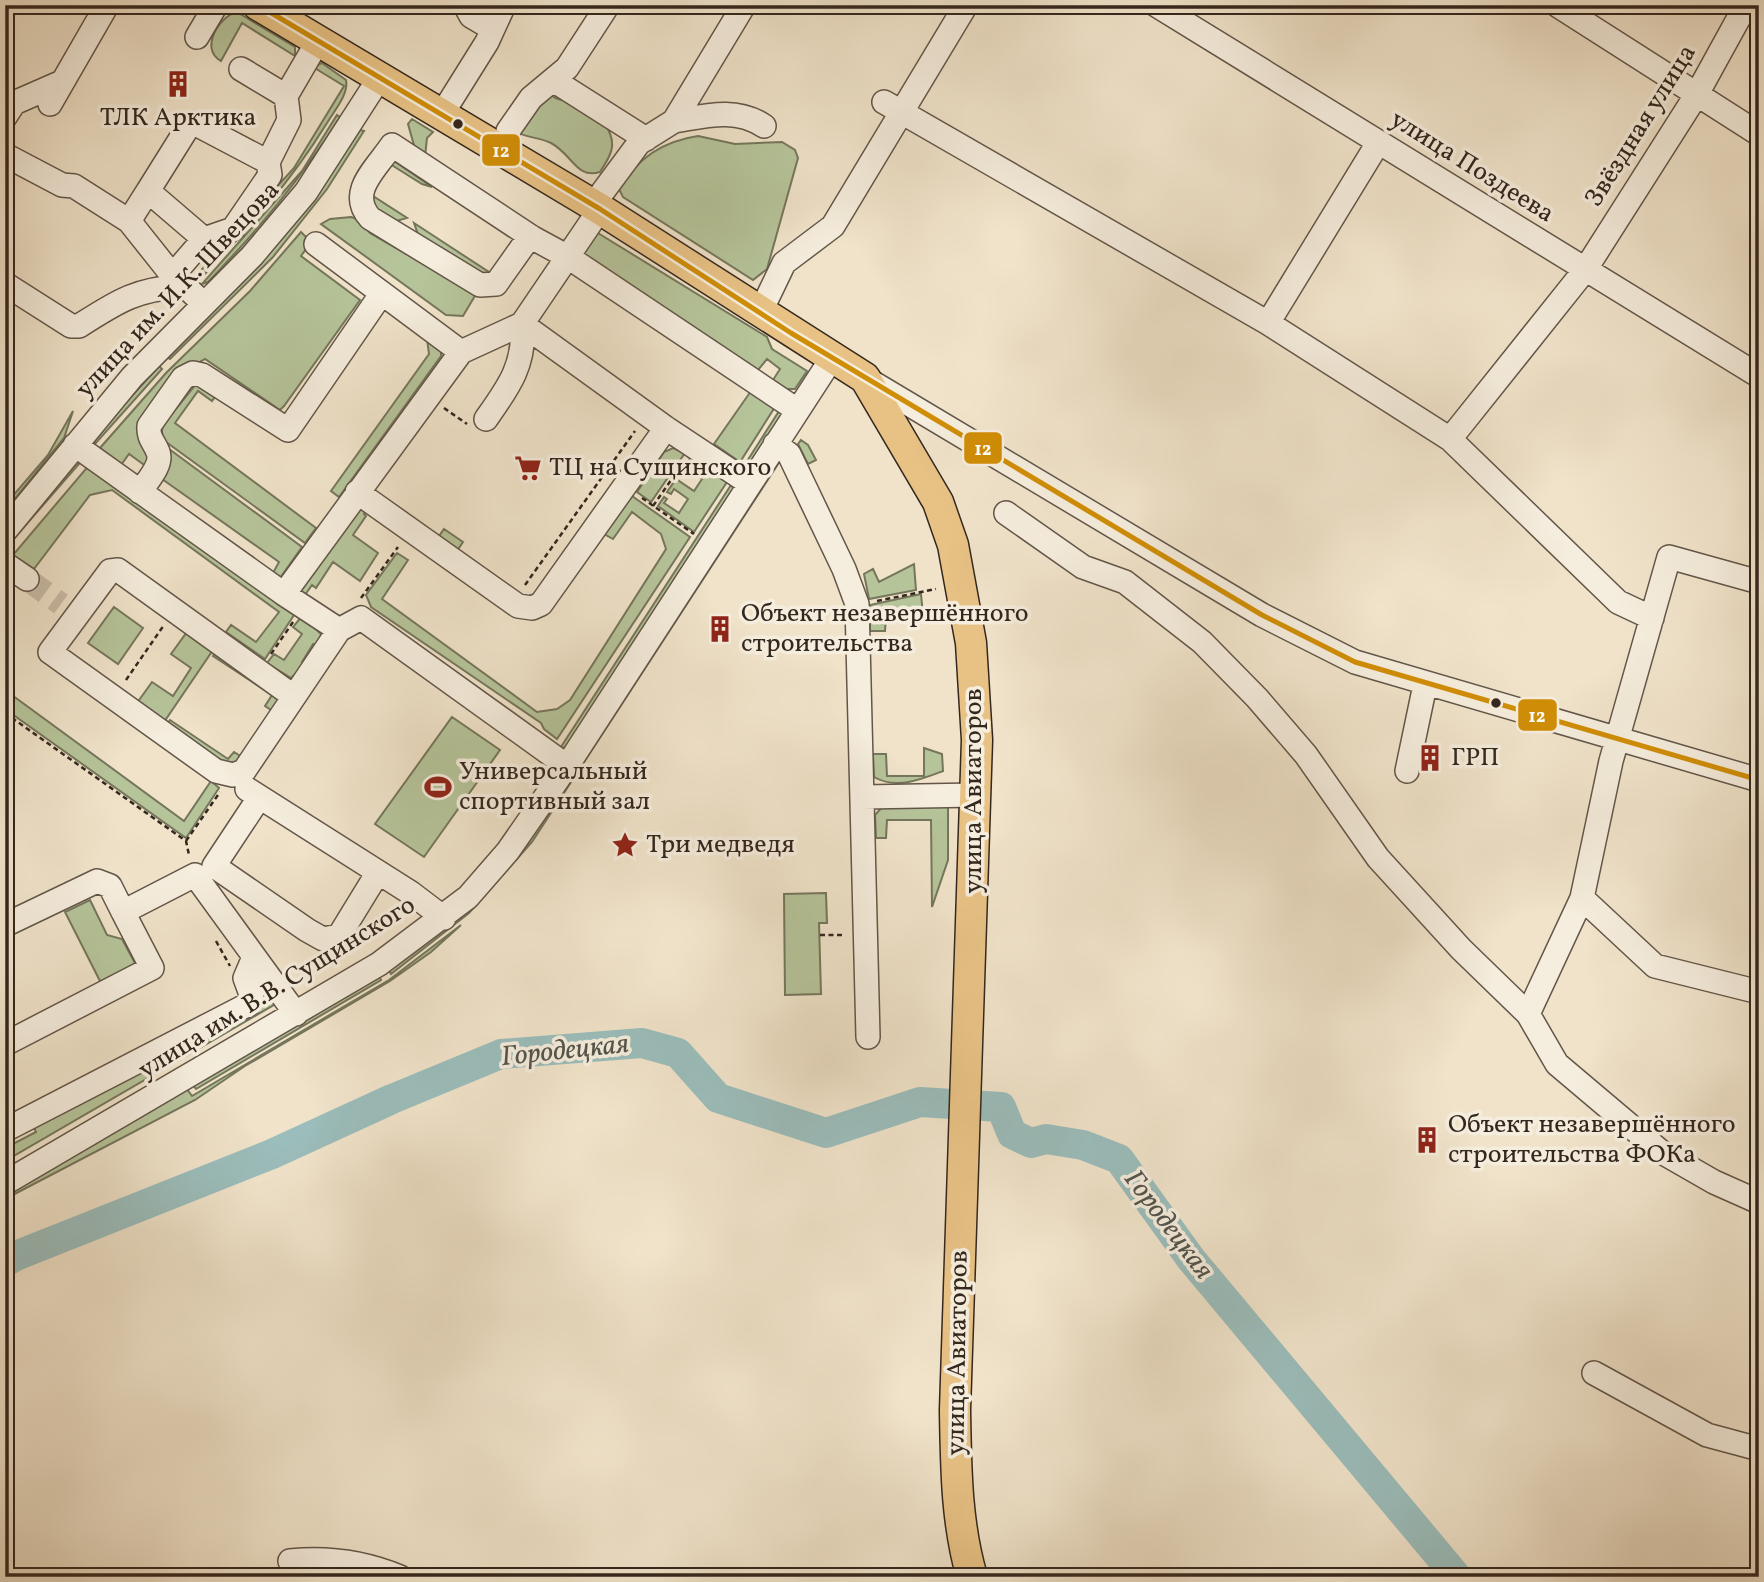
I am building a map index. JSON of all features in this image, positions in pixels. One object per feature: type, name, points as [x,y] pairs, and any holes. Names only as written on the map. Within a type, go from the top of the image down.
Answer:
[{"type":"main road","name":"улица Авиаторов","points":[[258,5],[596,207],[865,378],[938,502],[954,545],[962,583],[975,695],[976,795],[963,1127],[956,1485],[964,1550],[972,1577]]},
{"type":"street","points":[[50,104],[107,5]]},
{"type":"street","points":[[197,37],[216,5]]},
{"type":"street","points":[[465,5],[471,16],[493,29]]},
{"type":"street","points":[[442,114],[493,29],[504,5]]},
{"type":"street","points":[[508,131],[531,98],[567,68],[608,5]]},
{"type":"street","points":[[674,121],[744,5]]},
{"type":"street","points":[[760,313],[784,263],[834,226],[892,107],[966,5]]},
{"type":"street","name":"улица Поздеева","points":[[1156,5],[1759,376]]},
{"type":"street","points":[[1557,5],[1759,134]]},
{"type":"street","name":"Звёздная улица","points":[[1450,439],[1585,270],[1698,94],[1746,5]]},
{"type":"street","points":[[5,284],[71,326],[79,326],[129,295],[178,281],[204,239],[233,229],[270,175],[268,162],[289,120],[286,96],[318,41]]},
{"type":"street","points":[[241,69],[286,96]]},
{"type":"street","name":"улица им. И.К. Швецова","points":[[5,531],[31,503],[132,377],[252,256],[306,192],[380,77]]},
{"type":"street","points":[[553,80],[646,139]]},
{"type":"street","points":[[5,117],[14,103],[62,82]]},
{"type":"street","points":[[892,107],[1268,323],[1450,439],[1618,602],[1652,618]]},
{"type":"street","points":[[284,594],[461,352],[522,324],[568,257],[612,176],[646,139],[674,121],[722,114],[749,116],[764,126]]},
{"type":"street","points":[[129,221],[188,127],[194,123],[268,162]]},
{"type":"street","points":[[1268,323],[1378,143]]},
{"type":"street","points":[[530,236],[496,284],[480,285],[370,218],[360,207],[360,193],[392,145],[530,236],[568,257],[797,410]]},
{"type":"street","points":[[5,155],[62,185],[75,186],[129,221],[178,281],[204,304]]},
{"type":"street","points":[[148,191],[204,239]]},
{"type":"street","points":[[316,244],[461,352]]},
{"type":"street","points":[[140,492],[158,466],[159,455],[149,436],[149,426],[183,378],[193,373],[202,375],[288,430],[382,293]]},
{"type":"street","points":[[522,324],[647,415],[749,483]]},
{"type":"street","points":[[480,424],[514,380],[523,352],[522,324]]},
{"type":"street","name":"улица им. В.В. Сущинского","points":[[5,1182],[379,964],[444,918],[495,868],[566,766],[832,358]]},
{"type":"street","points":[[865,378],[1262,615],[1355,663],[1759,780]]},
{"type":"street","points":[[357,492],[513,602],[532,608],[541,604],[666,428]]},
{"type":"street","points":[[775,444],[790,456],[844,569],[857,604],[863,797],[863,934],[868,1037]]},
{"type":"street","points":[[75,445],[339,630]]},
{"type":"street","points":[[1006,513],[1083,567],[1125,582],[1202,642],[1257,698],[1306,755],[1378,858],[1461,949],[1528,1014],[1557,1065],[1660,1151],[1750,1198],[1759,1216]]},
{"type":"street","points":[[1528,1014],[1582,898],[1617,740],[1669,557],[1759,582]]},
{"type":"street","points":[[5,564],[27,579]]},
{"type":"street","points":[[293,696],[118,570],[110,571],[69,610],[50,652],[216,771],[233,775],[259,798],[411,893],[444,918]]},
{"type":"street","points":[[233,775],[244,771],[339,630],[361,618],[566,766]]},
{"type":"street","points":[[1407,771],[1425,685]]},
{"type":"street","points":[[863,797],[976,795]]},
{"type":"street","points":[[208,876],[259,798]]},
{"type":"street","points":[[123,912],[195,875],[208,876],[323,939],[339,936],[345,930],[377,874]]},
{"type":"street","points":[[208,876],[254,957],[296,1014]]},
{"type":"street","points":[[5,925],[97,881],[110,886],[152,968],[5,1044]]},
{"type":"street","points":[[1582,898],[1655,966],[1759,992]]},
{"type":"street","points":[[5,1130],[248,1004],[252,997],[245,978],[254,957]]},
{"type":"street","points":[[1594,1373],[1707,1435],[1759,1449]]},
{"type":"street","points":[[290,1561],[316,1559],[351,1562],[400,1577]]},
{"type":"path","points":[[428,397],[480,424]]},
{"type":"path","points":[[513,602],[647,415]]},
{"type":"path","points":[[653,506],[694,447]]},
{"type":"path","points":[[625,486],[695,536]]},
{"type":"path","points":[[361,618],[361,597],[411,530]]},
{"type":"path","points":[[857,604],[962,583]]},
{"type":"path","points":[[259,671],[304,607]]},
{"type":"path","points":[[114,697],[174,611]]},
{"type":"path","points":[[5,713],[186,841],[233,775]]},
{"type":"path","points":[[820,935],[863,934]]},
{"type":"path","points":[[214,937],[233,972]]},
{"type":"green space","points":[[237,12],[295,47],[295,56],[242,23],[221,61],[212,49],[214,34],[224,20]]},
{"type":"green space","points":[[322,63],[346,80],[340,102],[283,186],[250,226],[197,282],[194,278],[294,168],[344,86],[313,67]]},
{"type":"green space","points":[[551,95],[587,105],[603,121],[610,134],[612,147],[600,172],[585,172],[551,143],[514,131],[519,119]]},
{"type":"green space","points":[[337,115],[340,117],[325,140],[310,161],[278,203],[227,262],[208,282],[202,284],[302,171]]},
{"type":"green space","points":[[412,119],[433,132],[427,138],[425,157],[415,149],[408,124]]},
{"type":"green space","points":[[360,130],[364,131],[327,189],[273,257],[170,359],[167,357],[269,253],[298,219]]},
{"type":"green space","points":[[698,136],[735,144],[782,142],[795,150],[798,158],[767,269],[753,280],[623,197],[619,189],[634,168],[652,153],[673,142]]},
{"type":"green space","points":[[388,157],[432,187],[422,184],[390,164],[370,194],[407,218],[393,222],[368,208],[363,192]]},
{"type":"green space","points":[[351,217],[360,220],[370,233],[476,294],[463,316],[446,315],[321,224],[330,219]]},
{"type":"green space","points":[[414,223],[495,276],[489,279],[420,240]]},
{"type":"green space","points":[[593,230],[767,337],[772,349],[807,371],[795,389],[786,389],[766,376],[773,380],[780,369],[767,359],[758,370],[765,375],[763,377],[691,325],[579,253]]},
{"type":"green space","points":[[301,232],[311,242],[301,256],[360,300],[284,406],[280,410],[205,359],[186,370],[147,467],[129,454],[121,465],[100,448],[166,373],[250,291]]},
{"type":"green space","points":[[427,339],[441,351],[441,356],[339,497],[331,491],[429,354]]},
{"type":"green space","points":[[159,366],[162,369],[95,444],[95,437]]},
{"type":"green space","points":[[196,384],[217,394],[212,401],[198,391],[175,423],[316,528],[305,543],[162,439],[162,426]]},
{"type":"green space","points":[[751,391],[775,407],[740,462],[714,444]]},
{"type":"green space","points":[[781,408],[784,416],[749,467],[742,469]]},
{"type":"green space","points":[[73,411],[64,438],[5,511],[5,505],[48,455]]},
{"type":"green space","points":[[801,440],[808,445],[816,460],[808,464],[798,444]]},
{"type":"green space","points":[[165,446],[302,547],[280,578],[273,573],[279,562],[162,479],[169,467]]},
{"type":"green space","points":[[673,448],[685,453],[651,502],[637,492],[664,452]]},
{"type":"green space","points":[[80,457],[84,458],[5,549],[5,544]]},
{"type":"green space","points":[[691,457],[727,482],[694,532],[658,506],[664,497],[667,499],[664,503],[679,513],[688,499],[674,489],[671,494],[667,492],[676,479],[694,491],[702,479],[684,467]]},
{"type":"green space","points":[[780,461],[532,842],[469,913],[391,974],[388,969],[436,934],[774,462]]},
{"type":"green space","points":[[90,464],[296,612],[265,659],[226,632],[231,625],[256,642],[279,612],[112,490],[90,495],[34,569],[13,555]]},
{"type":"green space","points":[[731,485],[734,489],[568,746],[559,750]]},
{"type":"green space","points":[[632,496],[690,537],[557,739],[544,729],[541,723],[371,607],[366,595],[397,553],[408,560],[382,599],[537,712],[557,709],[570,700],[666,549],[661,534],[632,512],[613,539],[604,534]]},
{"type":"green space","points":[[355,507],[367,509],[364,514],[366,516],[353,535],[378,553],[360,581],[333,562],[316,588],[312,585],[305,595],[300,592],[350,510]]},
{"type":"green space","points":[[444,529],[463,542],[456,552],[437,539]]},
{"type":"green space","points":[[914,564],[916,590],[869,599],[864,574],[873,569],[879,582]]},
{"type":"green space","points":[[921,594],[923,615],[886,616],[885,631],[870,631],[870,605]]},
{"type":"green space","points":[[114,607],[143,628],[118,664],[88,643]]},
{"type":"green space","points":[[302,616],[321,634],[317,646],[313,644],[302,662],[305,665],[291,678],[267,663],[274,654],[284,660],[302,634],[293,627]]},
{"type":"green space","points":[[187,632],[213,650],[164,722],[137,703],[152,682],[173,696],[191,668],[171,654]]},
{"type":"green space","points":[[216,652],[276,694],[281,702],[277,714],[265,706],[272,695],[213,656]]},
{"type":"green space","points":[[5,690],[184,821],[211,781],[219,788],[186,838],[5,709]]},
{"type":"green space","name":"Универсальный спортивный зал","points":[[452,717],[500,750],[424,857],[375,824]]},
{"type":"green space","points":[[170,720],[228,759],[234,752],[245,759],[231,767],[167,724]]},
{"type":"green space","points":[[924,748],[942,754],[943,771],[900,783],[874,777],[873,754],[886,754],[887,776],[924,776]]},
{"type":"green space","points":[[948,803],[948,860],[932,907],[931,820],[887,820],[886,838],[876,838],[875,815],[882,807]]},
{"type":"green space","points":[[826,893],[827,923],[819,923],[821,994],[785,995],[784,894]]},
{"type":"green space","points":[[90,900],[107,935],[122,939],[136,965],[103,987],[65,912]]},
{"type":"green space","points":[[461,925],[431,952],[390,981],[245,1066],[195,1100],[5,1199],[5,1193],[187,1089],[192,1096],[389,980]]},
{"type":"green space","points":[[379,975],[381,980],[196,1089],[193,1085]]},
{"type":"green space","points":[[263,985],[279,1002],[5,1161],[5,1148],[36,1132],[33,1125],[257,1010],[262,1005],[259,988]]},
{"type":"waterway","name":"Городецкая","points":[[5,1262],[272,1154],[392,1099],[501,1054],[642,1043],[678,1053],[718,1098],[826,1133],[920,1102],[1001,1107],[1012,1134],[1031,1143],[1046,1139],[1083,1145],[1119,1159],[1191,1259],[1457,1577]]},
{"type":"tunnel","points":[[27,579],[61,604]]},
{"type":"transit line","name":"12","points":[[258,5],[600,209],[791,333],[1262,615],[1355,662],[1759,780]]},
{"type":"place","name":"ТЛК Арктика","points":[[178,84]]},
{"type":"place","name":"ТЦ на Сущинского","points":[[528,468]]},
{"type":"place","name":"Объект незавершённого строительства","points":[[720,629]]},
{"type":"place","name":"ГРП","points":[[1430,758]]},
{"type":"place","name":"Универсальный спортивный зал","points":[[438,787]]},
{"type":"place","name":"Три медведя","points":[[625,845]]},
{"type":"place","name":"Объект незавершённого строительства ФОКа","points":[[1427,1140]]}]
